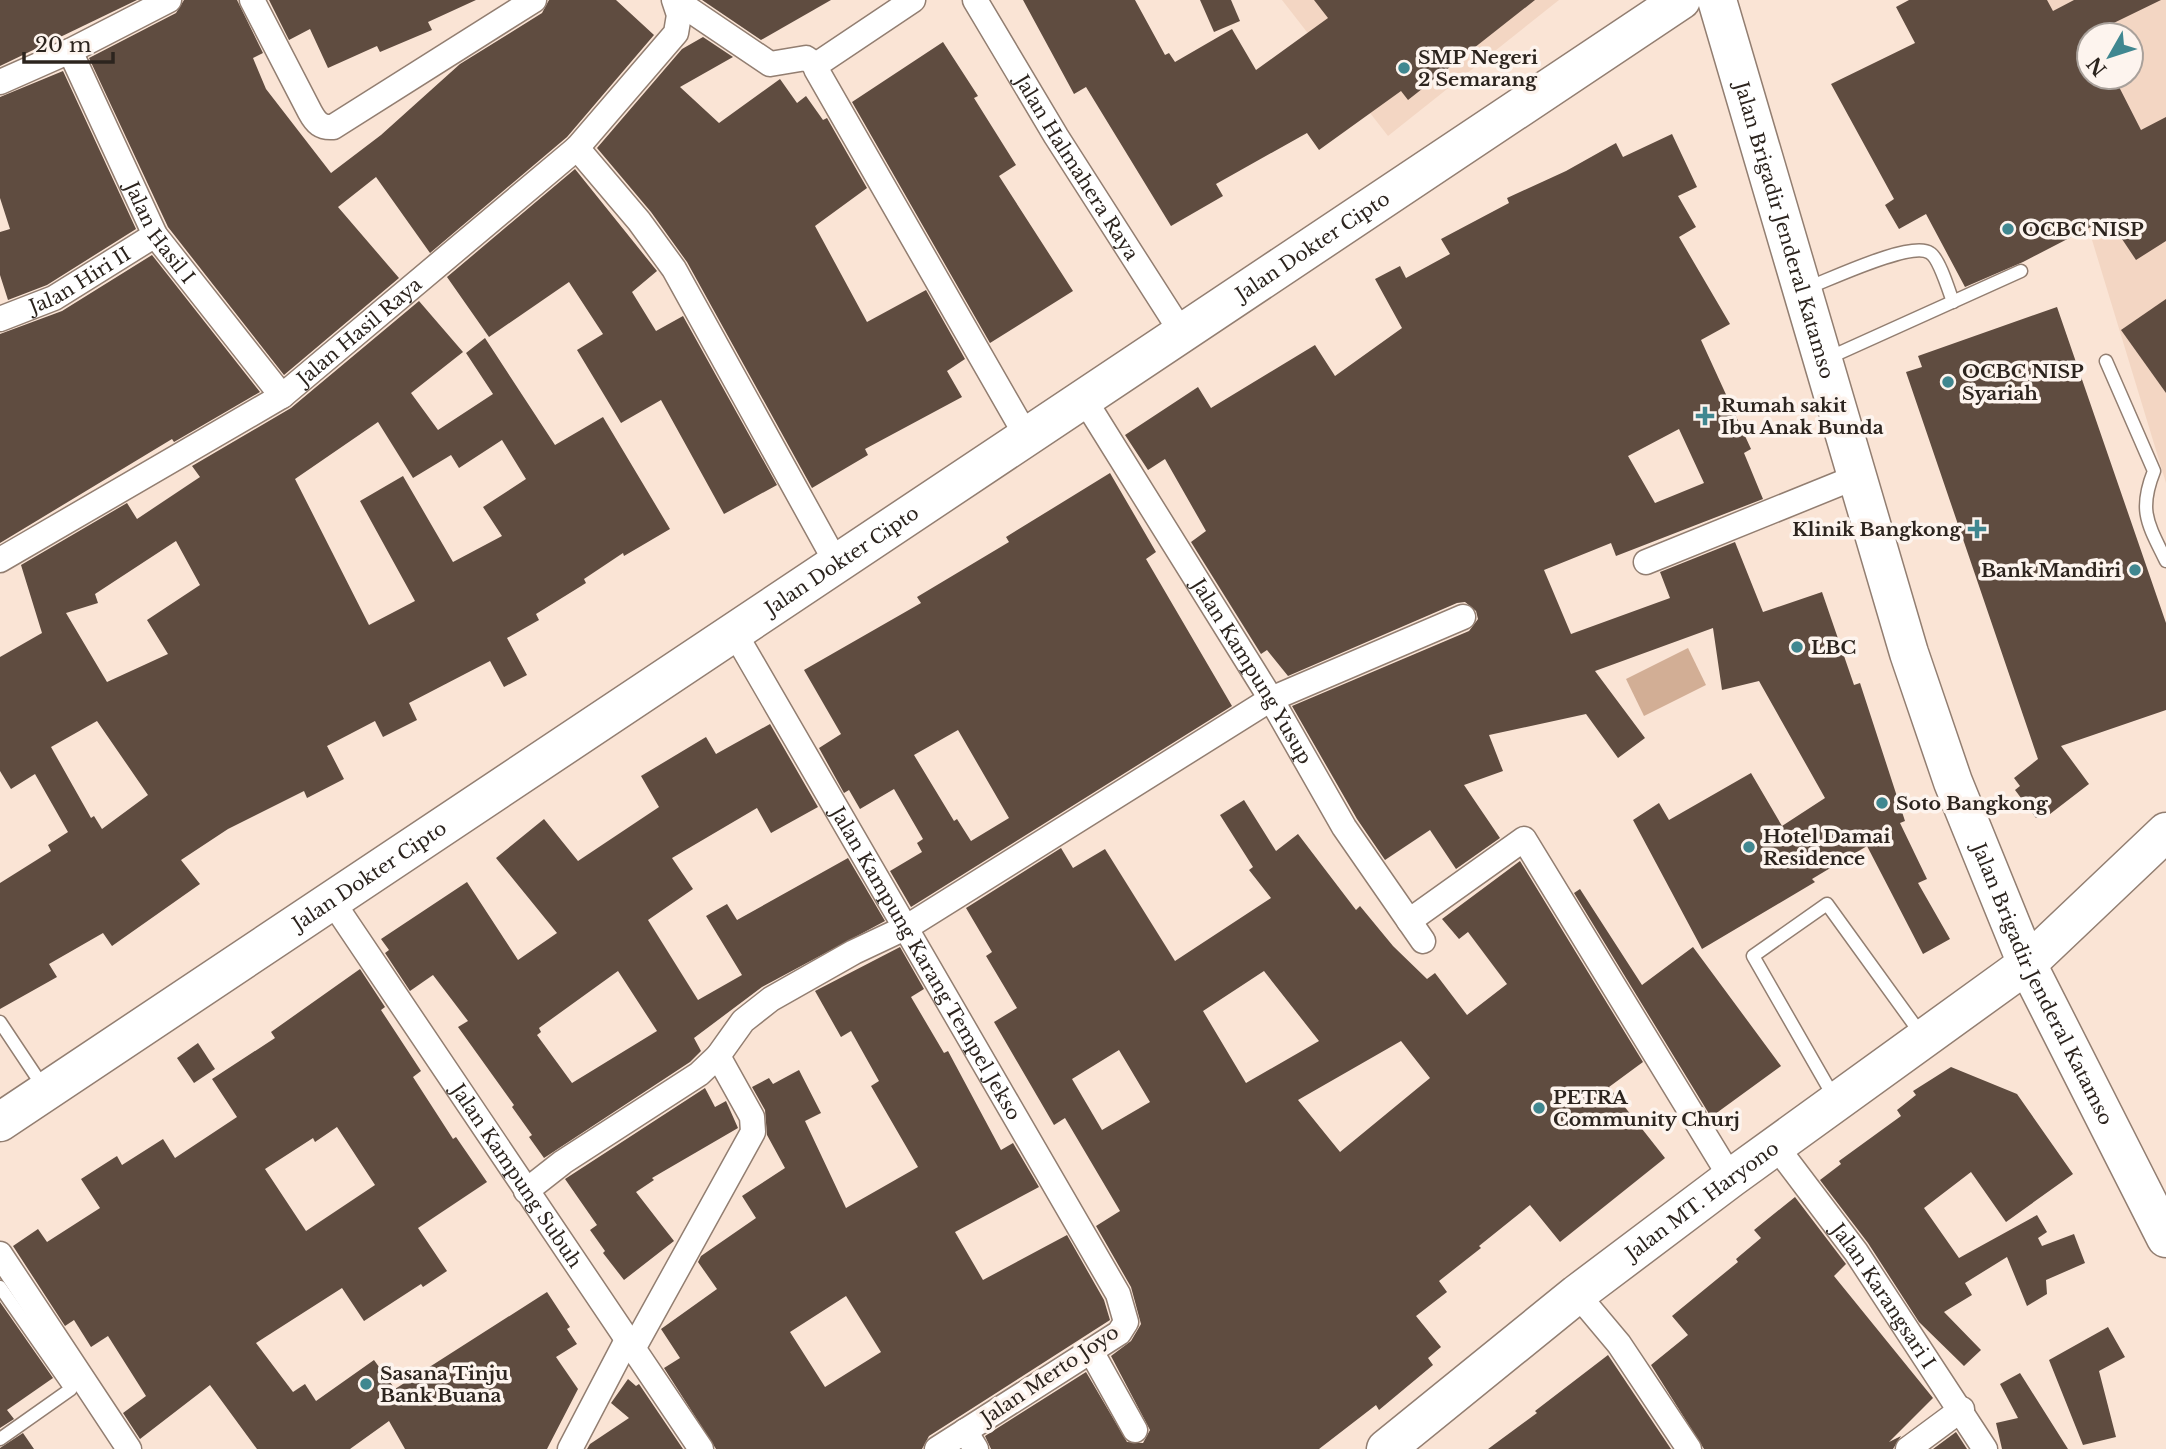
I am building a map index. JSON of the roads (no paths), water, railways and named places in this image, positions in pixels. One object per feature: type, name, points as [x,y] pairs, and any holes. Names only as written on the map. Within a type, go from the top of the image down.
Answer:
[{"type":"main road","name":"Jalan Dokter Cipto","points":[[0,1122],[1681,0]]},
{"type":"main road","name":"Jalan Brigadir Jenderal Katamso","points":[[1717,0],[1909,653],[1953,782],[2027,964],[2166,1238]]},
{"type":"main road","name":"Jalan MT. Haryono","points":[[1401,1444],[1577,1294],[1836,1100],[2027,964],[2166,832]]},
{"type":"street","points":[[0,82],[70,51],[169,0]]},
{"type":"street","points":[[252,0],[310,113],[315,121],[327,128],[333,127],[534,0]]},
{"type":"street","points":[[816,65],[913,0]]},
{"type":"street","name":"Jalan Halmahera Raya","points":[[975,0],[1056,136],[1182,333]]},
{"type":"street","points":[[675,3],[690,10],[770,64],[806,58],[816,65],[818,75],[1027,437]]},
{"type":"street","name":"Jalan Hasil Raya","points":[[0,560],[282,396],[577,148],[670,41],[679,23],[675,3]]},
{"type":"street","name":"Jalan Hasil I","points":[[70,51],[155,235],[282,396]]},
{"type":"street","points":[[577,148],[639,221],[674,269],[837,564]]},
{"type":"street","name":"Jalan Hiri II","points":[[0,319],[54,298],[155,235]]},
{"type":"street","name":"Jalan Kampung Yusup","points":[[1084,399],[1271,699],[1344,827],[1416,931],[1524,839],[1731,1178]]},
{"type":"street","points":[[1646,562],[1856,477]]},
{"type":"street","points":[[526,1191],[563,1162],[699,1074],[718,1056],[743,1021],[771,999],[907,927],[1271,699],[1463,617]]},
{"type":"street","name":"Jalan Kampung Karang Tempel Jekso","points":[[734,632],[1118,1294]]},
{"type":"street","name":"Jalan Kampung Subuh","points":[[332,901],[701,1449]]},
{"type":"street","points":[[570,1449],[754,1128],[752,1117],[718,1056]]},
{"type":"street","name":"Jalan Karangsari I","points":[[1775,1145],[1856,1252],[1962,1409],[1985,1449]]},
{"type":"street","points":[[0,1254],[129,1449]]},
{"type":"street","name":"Jalan Merto Joyo","points":[[970,1440],[1091,1351],[1119,1334],[1126,1322],[1118,1294]]},
{"type":"street","points":[[1577,1294],[1619,1344],[1689,1449]]},
{"type":"street","points":[[1091,1351],[1135,1430]]},
{"type":"street","points":[[1908,1449],[1962,1409]]},
{"type":"street","points":[[937,1449],[970,1440]]},
{"type":"lane","points":[[1802,290],[1901,252],[1920,249],[1934,257],[1953,302]]},
{"type":"lane","points":[[1823,361],[2021,271]]},
{"type":"lane","points":[[2106,361],[2160,473],[2144,496],[2145,509],[2166,561]]},
{"type":"lane","points":[[1836,1100],[1753,956],[1827,904],[1923,1037]]},
{"type":"lane","points":[[0,1022],[46,1091]]},
{"type":"lane","points":[[0,1287],[72,1389],[0,1439]]},
{"type":"place","name":"SMP Negeri 2 Semarang","points":[[1404,68]]},
{"type":"place","name":"OCBC NISP","points":[[2008,229]]},
{"type":"place","name":"OCBC NISP Syariah","points":[[1948,382]]},
{"type":"place","name":"Rumah sakit Ibu Anak Bunda","points":[[1705,416]]},
{"type":"place","name":"Klinik Bangkong","points":[[1977,529]]},
{"type":"place","name":"Bank Mandiri","points":[[2135,570]]},
{"type":"place","name":"LBC","points":[[1797,647]]},
{"type":"place","name":"Soto Bangkong","points":[[1882,803]]},
{"type":"place","name":"Hotel Damai Residence","points":[[1749,847]]},
{"type":"place","name":"PETRA Community Churj","points":[[1539,1108]]},
{"type":"place","name":"Sasana Tinju Bank Buana","points":[[366,1384]]}]
